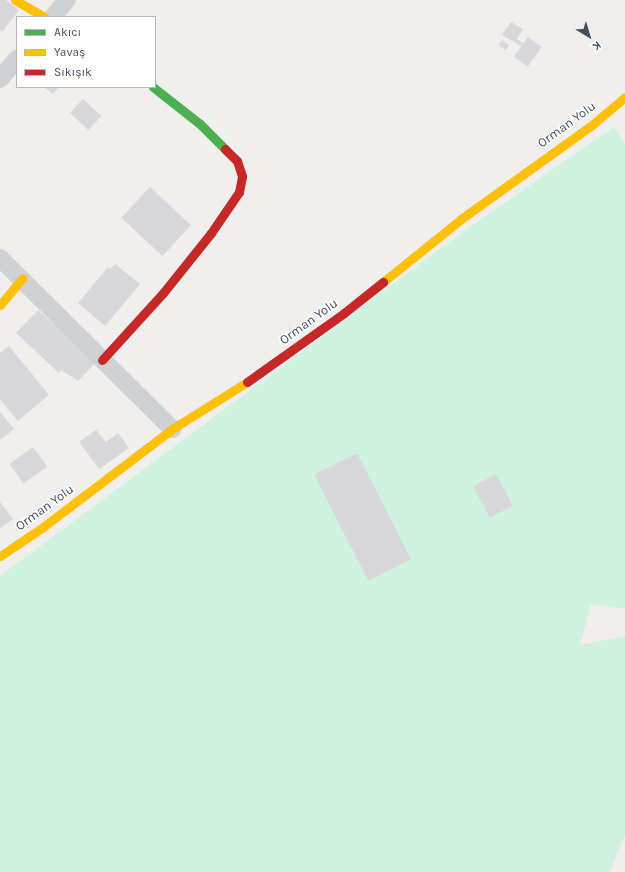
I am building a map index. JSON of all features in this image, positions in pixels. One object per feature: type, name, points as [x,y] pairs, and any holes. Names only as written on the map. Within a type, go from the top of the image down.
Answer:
[{"type":"street","points":[[15,0],[42,16]]},
{"type":"street","points":[[54,16],[67,0]]},
{"type":"street","points":[[0,79],[16,60]]},
{"type":"street","points":[[102,360],[163,293],[211,233],[239,192],[242,176],[237,161],[200,124],[154,88]]},
{"type":"street","name":"Orman Yolu","points":[[0,556],[44,527],[172,429],[218,402],[344,313],[461,219],[592,125],[625,97]]},
{"type":"street","points":[[0,258],[23,278],[102,360],[172,429]]},
{"type":"street","points":[[0,305],[23,278]]},
{"type":"green space","points":[[614,127],[625,144],[625,609],[591,604],[580,645],[625,636],[625,835],[610,872],[0,872],[0,576],[468,228]]},
{"type":"building","points":[[0,0],[6,0],[19,10],[2,32],[0,30]]},
{"type":"building","points":[[511,22],[523,29],[517,39],[523,43],[521,46],[502,35]]},
{"type":"building","points":[[528,37],[542,47],[528,66],[514,56]]},
{"type":"building","points":[[502,40],[509,45],[506,50],[498,45]]},
{"type":"building","points":[[45,88],[58,88],[53,94]]},
{"type":"building","points":[[83,99],[101,116],[88,130],[70,113]]},
{"type":"building","points":[[150,187],[191,225],[162,256],[121,218]]},
{"type":"building","points":[[115,264],[140,284],[105,326],[78,303],[108,267],[110,269]]},
{"type":"building","points":[[38,310],[95,363],[78,381],[61,370],[59,373],[16,333]]},
{"type":"building","points":[[9,346],[49,395],[18,421],[0,399],[0,353]]},
{"type":"building","points":[[0,412],[14,429],[0,440]]},
{"type":"building","points":[[96,430],[106,442],[118,433],[129,448],[99,469],[79,442]]},
{"type":"building","points":[[33,447],[47,466],[24,483],[10,464]]},
{"type":"building","points":[[357,453],[411,559],[368,581],[314,475]]},
{"type":"building","points":[[496,474],[513,506],[490,518],[473,486]]},
{"type":"building","points":[[0,502],[13,519],[0,528]]},
{"type":"traffic: fast","points":[[154,88],[200,124],[225,149]]},
{"type":"traffic: slow","points":[[15,0],[42,16]]},
{"type":"traffic: slow","points":[[383,282],[461,219],[592,125],[625,97]]},
{"type":"traffic: slow","points":[[0,305],[23,278]]},
{"type":"traffic: slow","points":[[0,556],[43,527],[172,429],[247,382]]},
{"type":"traffic: jam","points":[[102,360],[163,293],[211,233],[239,192],[242,176],[237,161],[225,149]]},
{"type":"traffic: jam","points":[[247,382],[344,313],[383,282]]}]
